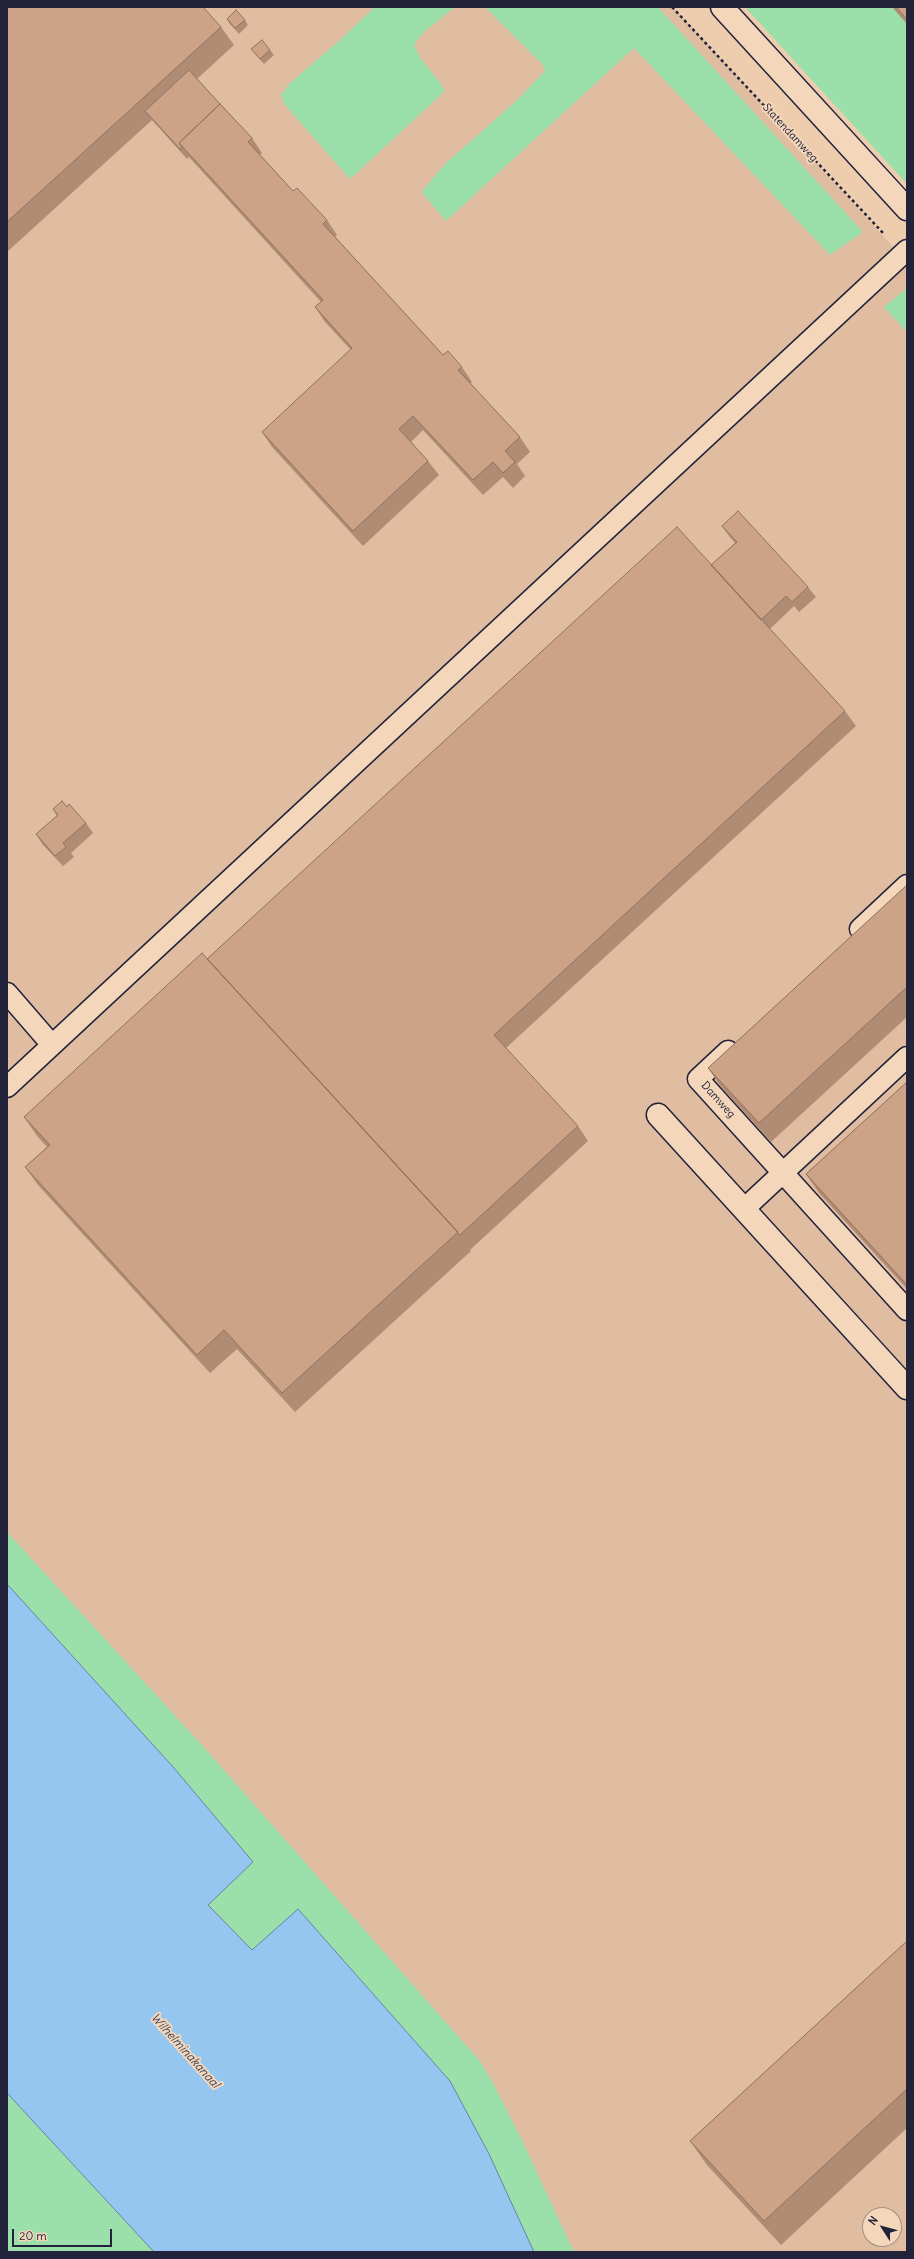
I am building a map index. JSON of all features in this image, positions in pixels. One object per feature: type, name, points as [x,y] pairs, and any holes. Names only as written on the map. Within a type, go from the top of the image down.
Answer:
[{"type":"street","points":[[722,7],[907,209]]},
{"type":"street","points":[[658,1115],[905,1380]]},
{"type":"lane","points":[[7,1087],[905,252]]},
{"type":"lane","points":[[849,939],[907,885]]},
{"type":"lane","points":[[7,993],[52,1045]]},
{"type":"lane","name":"Damweg","points":[[745,1036],[698,1079],[907,1310]]},
{"type":"lane","points":[[744,1209],[907,1057]]},
{"type":"path","name":"Statendamweg","points":[[672,7],[905,252]]},
{"type":"shaded area","points":[[7,7],[673,7],[907,262],[907,2252],[339,2252],[7,1882]]},
{"type":"green space","points":[[375,7],[455,7],[425,31],[414,46],[421,59],[444,89],[443,93],[350,179],[285,105],[281,95],[290,83],[339,41]]},
{"type":"green space","points":[[485,7],[658,7],[863,232],[830,255],[634,48],[446,221],[423,194],[423,190],[445,164],[515,102],[545,71],[543,65]]},
{"type":"green space","points":[[745,7],[897,7],[907,17],[907,184]]},
{"type":"green space","points":[[907,288],[907,332],[884,307]]},
{"type":"green space","points":[[7,1532],[201,1744],[479,2060],[491,2079],[521,2138],[574,2252],[534,2252],[489,2154],[450,2081],[299,1910],[252,1950],[208,1904],[253,1862],[174,1768],[7,1584]]},
{"type":"green space","points":[[7,2093],[154,2252],[7,2252]]},
{"type":"water","name":"Wilhelminakanaal","points":[[7,1584],[174,1768],[253,1862],[208,1905],[252,1950],[298,1909],[450,2081],[489,2154],[534,2252],[154,2252],[7,2093]]},
{"type":"building","points":[[7,7],[203,7],[221,27],[7,222]]},
{"type":"building","points":[[896,7],[907,7],[907,19]]},
{"type":"building","points":[[236,10],[245,20],[235,28],[227,19]]},
{"type":"building","points":[[262,40],[270,50],[260,59],[251,49]]},
{"type":"building","points":[[189,70],[220,104],[179,143],[182,147],[180,149],[145,111]]},
{"type":"building","points":[[220,104],[252,138],[248,142],[293,191],[297,188],[327,220],[323,224],[443,355],[448,351],[462,367],[458,370],[520,437],[505,451],[515,462],[503,473],[493,462],[473,480],[413,416],[399,429],[428,461],[353,531],[262,432],[352,348],[315,307],[323,300],[179,143]]},
{"type":"building","points":[[738,511],[808,587],[792,602],[786,596],[761,620],[711,565],[737,542],[722,526]]},
{"type":"building","points":[[677,527],[845,711],[494,1035],[578,1126],[460,1235],[207,959]]},
{"type":"building","points":[[62,801],[67,807],[69,804],[86,823],[63,843],[66,847],[55,856],[36,834],[58,815],[53,809]]},
{"type":"building","points":[[907,885],[907,987],[759,1123],[708,1068]]},
{"type":"building","points":[[202,953],[458,1232],[282,1393],[224,1330],[197,1355],[25,1167],[50,1145],[24,1117]]},
{"type":"building","points":[[907,1082],[907,1285],[806,1174]]},
{"type":"building","points":[[907,1941],[907,2089],[764,2221],[690,2141]]}]
